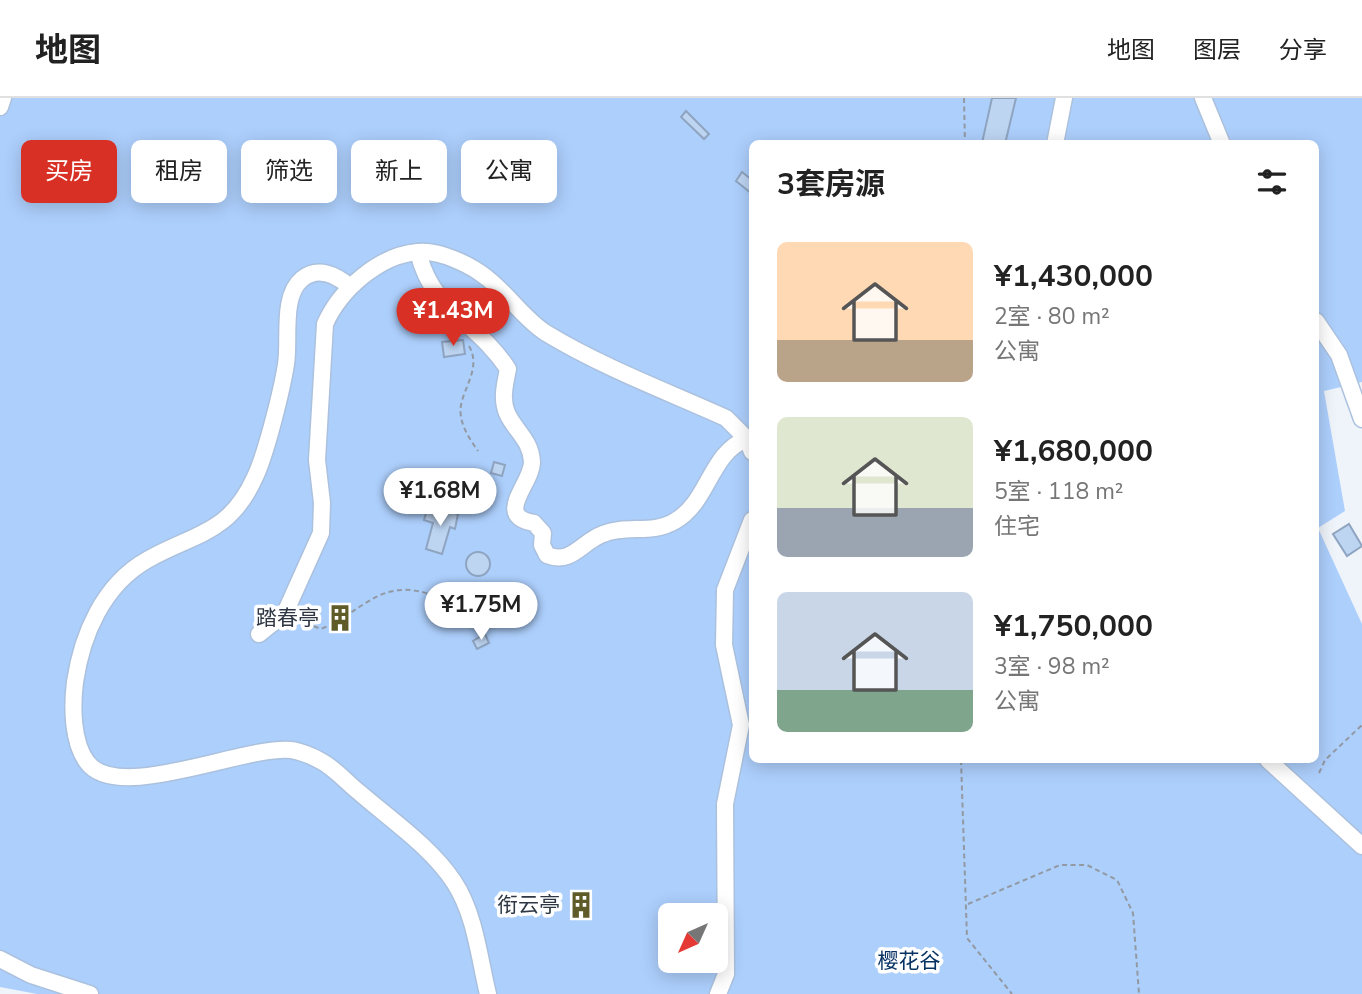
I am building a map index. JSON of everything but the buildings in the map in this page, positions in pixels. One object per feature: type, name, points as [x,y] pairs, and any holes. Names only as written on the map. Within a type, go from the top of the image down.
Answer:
[{"type":"lane","points":[[0,107],[3,98]]},
{"type":"lane","points":[[1056,140],[1064,98]]},
{"type":"lane","points":[[1203,98],[1220,140]]},
{"type":"lane","points":[[418,252],[424,275],[436,297],[494,348],[508,369],[503,392],[507,413],[531,452],[532,470],[514,505],[516,514],[524,521],[534,523],[543,533],[542,545],[547,555],[557,559],[569,557],[600,535],[622,527],[652,530],[676,521],[696,502],[732,444],[749,446]]},
{"type":"lane","points":[[259,634],[285,613],[321,533],[322,503],[317,460],[321,350],[328,316],[349,286],[382,264],[418,252],[449,257],[486,276],[544,332],[726,418],[749,445]]},
{"type":"lane","points":[[349,286],[335,275],[320,272],[302,279],[291,297],[286,365],[256,476],[239,505],[214,530],[146,560],[115,584],[95,615],[79,659],[73,701],[78,742],[87,763],[101,774],[124,779],[261,753],[292,750],[320,760],[434,857],[455,883],[471,922],[488,994]]},
{"type":"lane","points":[[1319,325],[1339,355],[1362,419]]},
{"type":"lane","points":[[718,994],[726,974],[726,804],[741,725],[724,645],[725,590],[749,528]]},
{"type":"lane","points":[[1271,763],[1362,846]]},
{"type":"lane","points":[[0,959],[31,975],[90,994]]},
{"type":"path","points":[[964,98],[965,140]]},
{"type":"path","points":[[467,342],[472,351],[473,377],[461,407],[464,429],[478,451]]},
{"type":"path","points":[[285,613],[312,629],[321,629],[394,589],[410,588],[429,594]]},
{"type":"path","points":[[1319,773],[1325,760],[1362,725]]},
{"type":"path","points":[[961,763],[968,904],[967,938],[1012,994]]},
{"type":"path","points":[[968,904],[1060,865],[1087,865],[1117,880],[1133,913],[1139,994]]},
{"type":"green space","name":"樱花谷","points":[[0,98],[1362,98],[1362,382],[1324,391],[1345,511],[1319,527],[1319,140],[749,140],[749,763],[1319,763],[1319,530],[1362,624],[1362,994],[37,994],[0,987]]},
{"type":"place","name":"踏春亭","points":[[340,618]]},
{"type":"place","name":"衔云亭","points":[[581,905]]}]
